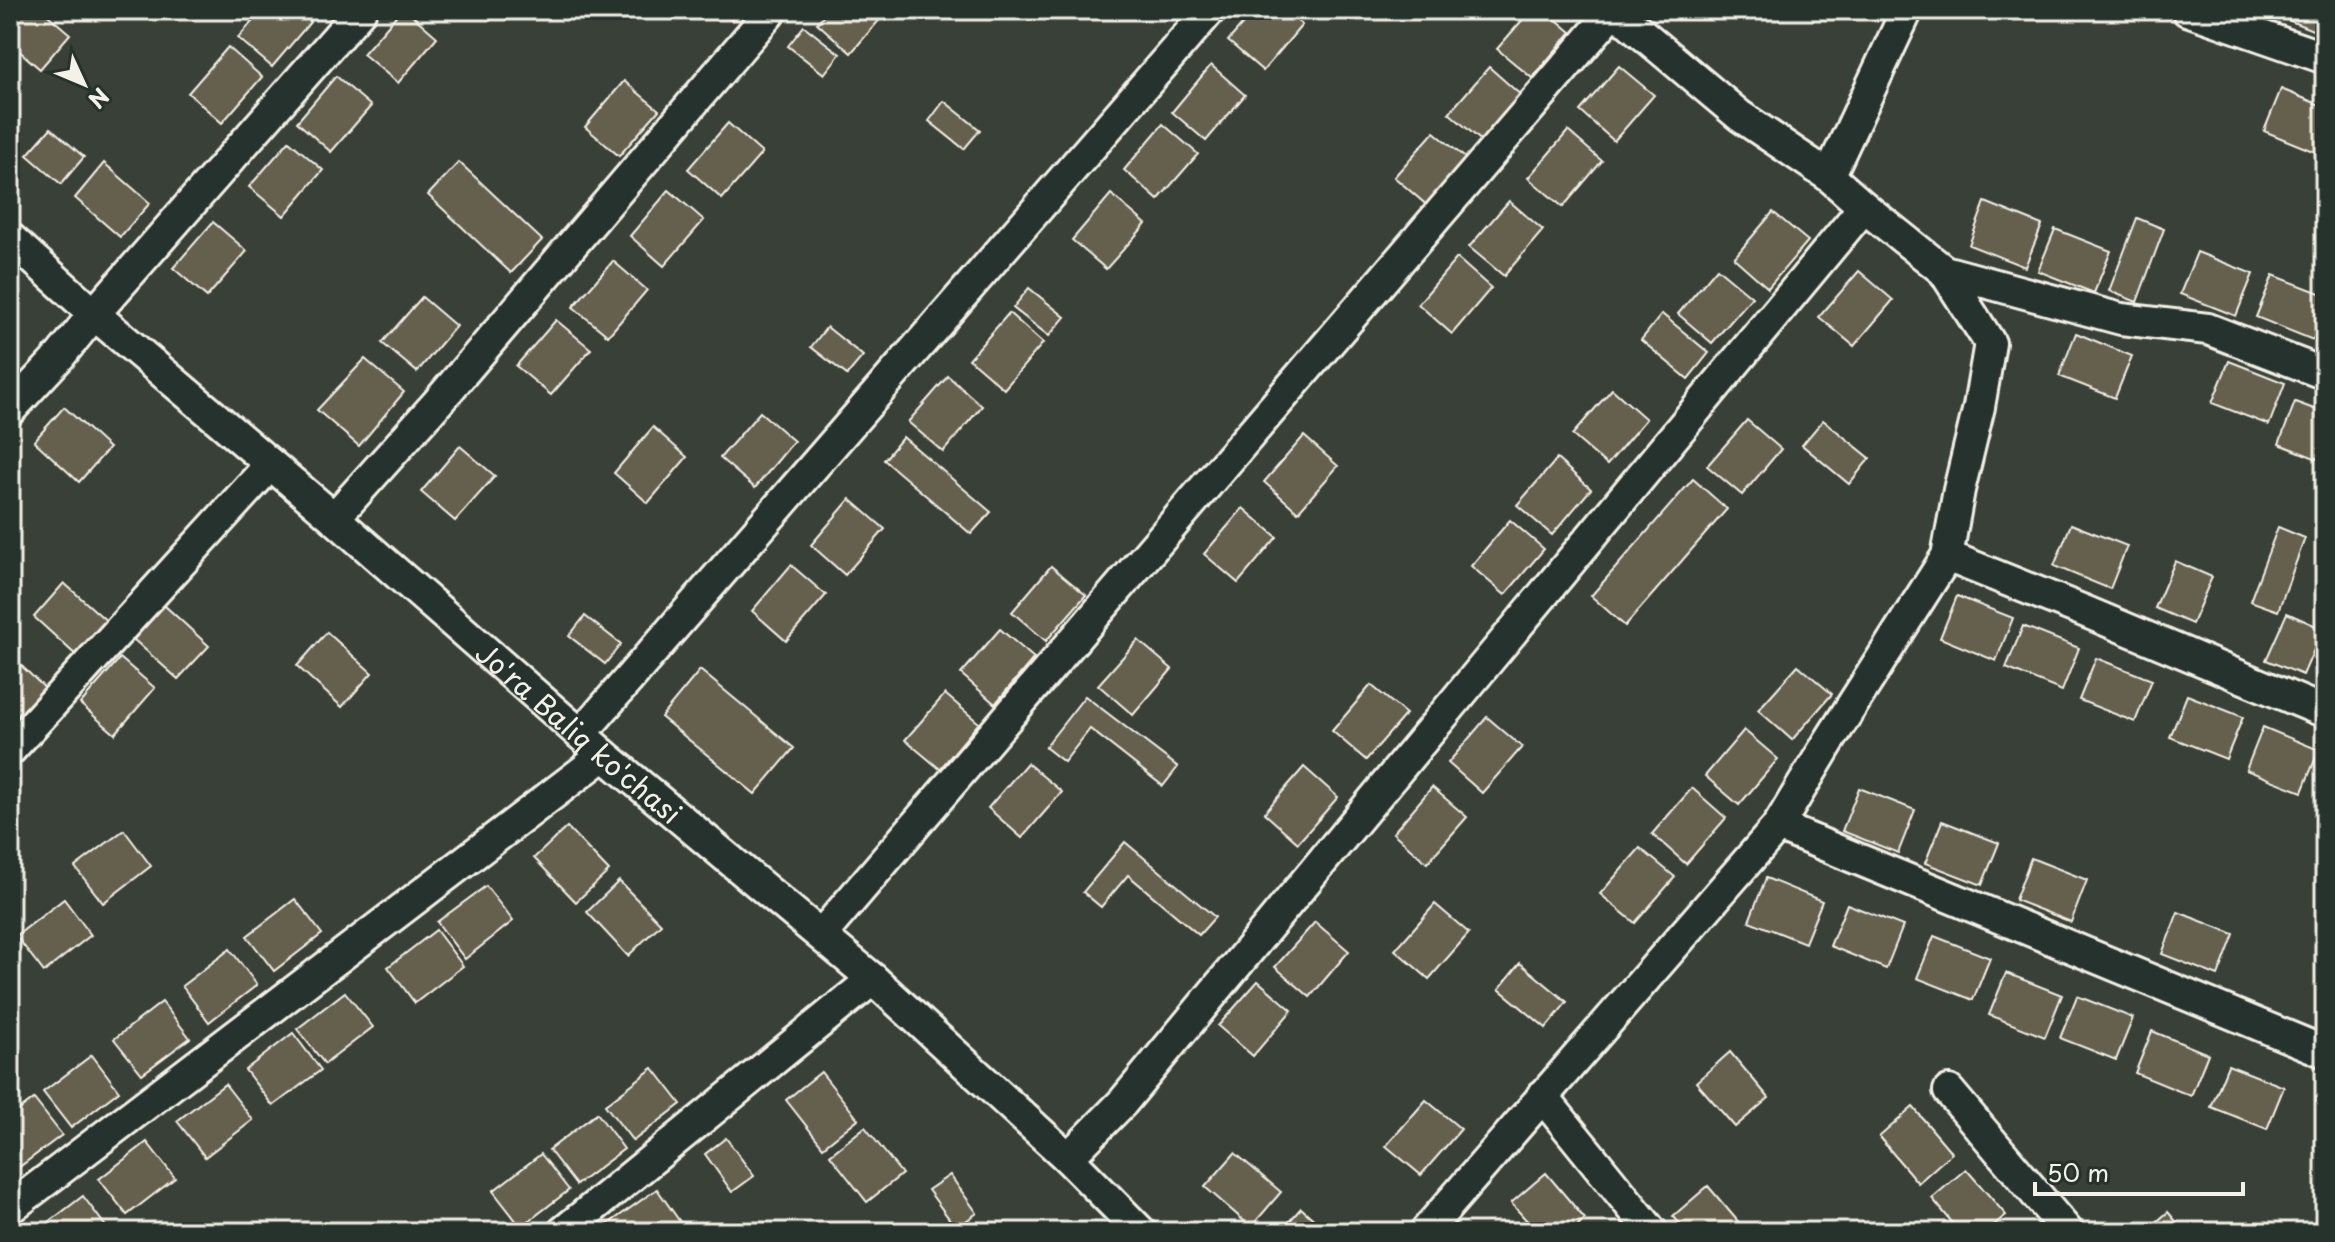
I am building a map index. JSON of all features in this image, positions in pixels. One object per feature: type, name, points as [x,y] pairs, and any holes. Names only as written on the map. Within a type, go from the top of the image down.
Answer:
[{"type":"street","points":[[10,410],[361,10]]},
{"type":"street","points":[[334,518],[438,402],[772,10]]},
{"type":"street","points":[[581,734],[1210,10]]},
{"type":"street","points":[[821,935],[1614,10],[1740,116],[1829,176],[1944,271],[1990,343],[1947,556],[1778,826],[1425,1232]]},
{"type":"street","points":[[1829,176],[1907,10]]},
{"type":"street","points":[[2187,10],[2325,58]]},
{"type":"street","points":[[1068,1158],[1123,1102],[1864,207]]},
{"type":"street","name":"Jo'ra Baliq ko'chasi","points":[[10,238],[604,755],[873,979],[1068,1158],[1127,1228]]},
{"type":"street","points":[[1944,271],[2121,319],[2208,329],[2325,374]]},
{"type":"street","points":[[10,750],[270,465]]},
{"type":"street","points":[[1947,556],[2325,712]]},
{"type":"street","points":[[10,1208],[604,755]]},
{"type":"street","points":[[1778,826],[2325,1052]]},
{"type":"street","points":[[563,1232],[873,979]]},
{"type":"street","points":[[1949,1091],[2068,1232]]},
{"type":"street","points":[[1542,1096],[1652,1232]]},
{"type":"building","points":[[11,10],[42,10],[70,34],[40,69],[10,43]]},
{"type":"building","points":[[262,10],[298,10],[311,21],[272,67],[238,38]]},
{"type":"building","points":[[401,10],[406,10],[437,37],[398,83],[363,54]]},
{"type":"building","points":[[719,10],[739,10],[731,20]]},
{"type":"building","points":[[828,10],[888,10],[851,53],[817,23]]},
{"type":"building","points":[[1255,10],[1285,10],[1302,25],[1263,71],[1228,41]]},
{"type":"building","points":[[1531,10],[1545,10],[1571,32],[1532,78],[1497,49]]},
{"type":"building","points":[[2263,10],[2323,10],[2315,31]]},
{"type":"building","points":[[804,26],[840,54],[824,74],[788,46]]},
{"type":"building","points":[[228,47],[262,77],[222,123],[188,93]]},
{"type":"building","points":[[1211,65],[1245,95],[1206,141],[1172,112]]},
{"type":"building","points":[[1619,66],[1654,95],[1614,141],[1580,111]]},
{"type":"building","points":[[1489,67],[1523,97],[1484,143],[1449,113]]},
{"type":"building","points":[[336,76],[371,106],[331,152],[297,122]]},
{"type":"building","points":[[624,81],[659,110],[619,156],[585,127]]},
{"type":"building","points":[[2281,89],[2325,107],[2325,142],[2320,154],[2264,131]]},
{"type":"building","points":[[944,101],[980,130],[964,149],[929,121]]},
{"type":"building","points":[[728,123],[762,153],[722,199],[688,169]]},
{"type":"building","points":[[1163,124],[1198,154],[1158,200],[1124,170]]},
{"type":"building","points":[[51,128],[84,157],[61,184],[27,155]]},
{"type":"building","points":[[1568,131],[1602,161],[1563,207],[1528,178]]},
{"type":"building","points":[[1434,132],[1469,161],[1429,207],[1394,177]]},
{"type":"building","points":[[289,141],[323,170],[284,216],[249,187]]},
{"type":"building","points":[[459,162],[542,240],[511,273],[428,195]]},
{"type":"building","points":[[104,163],[150,203],[120,237],[75,198]]},
{"type":"building","points":[[669,190],[704,220],[664,266],[630,236]]},
{"type":"building","points":[[1111,194],[1146,224],[1106,269],[1072,240]]},
{"type":"building","points":[[1509,201],[1543,230],[1504,276],[1469,247]]},
{"type":"building","points":[[1985,202],[2042,225],[2025,267],[1969,245]]},
{"type":"building","points":[[1773,212],[1808,241],[1768,288],[1734,258]]},
{"type":"building","points":[[2137,218],[2164,229],[2137,302],[2109,291]]},
{"type":"building","points":[[213,222],[247,251],[207,297],[173,268]]},
{"type":"building","points":[[2055,229],[2111,251],[2094,293],[2038,271]]},
{"type":"building","points":[[2197,252],[2253,274],[2236,316],[2180,294]]},
{"type":"building","points":[[1457,258],[1491,288],[1452,334],[1418,304]]},
{"type":"building","points":[[613,261],[647,290],[608,336],[573,307]]},
{"type":"building","points":[[1717,268],[1752,297],[1712,343],[1678,314]]},
{"type":"building","points":[[1859,271],[1893,300],[1854,346],[1819,317]]},
{"type":"building","points":[[2273,275],[2325,295],[2325,309],[2313,340],[2256,317]]},
{"type":"building","points":[[1029,288],[1065,317],[1049,336],[1013,308]]},
{"type":"building","points":[[422,297],[456,326],[417,372],[382,343]]},
{"type":"building","points":[[1009,313],[1043,343],[1004,389],[969,359]]},
{"type":"building","points":[[1662,314],[1709,353],[1688,379],[1641,340]]},
{"type":"building","points":[[556,320],[591,349],[551,395],[516,366]]},
{"type":"building","points":[[827,327],[863,356],[847,375],[811,347]]},
{"type":"building","points":[[2076,333],[2132,356],[2115,398],[2059,376]]},
{"type":"building","points":[[365,359],[404,392],[359,446],[317,410]]},
{"type":"building","points":[[2229,361],[2285,383],[2269,425],[2212,403]]},
{"type":"building","points":[[948,376],[982,406],[943,452],[908,422]]},
{"type":"building","points":[[1612,389],[1646,419],[1607,465],[1572,435]]},
{"type":"building","points":[[2295,402],[2325,413],[2325,462],[2279,444]]},
{"type":"building","points":[[64,407],[109,448],[79,482],[34,441]]},
{"type":"building","points":[[760,412],[794,441],[755,488],[720,458]]},
{"type":"building","points":[[1747,420],[1781,449],[1742,495],[1707,466]]},
{"type":"building","points":[[1823,420],[1870,458],[1849,484],[1802,445]]},
{"type":"building","points":[[653,427],[687,457],[648,503],[614,473]]},
{"type":"building","points":[[1304,436],[1338,466],[1298,512],[1264,482]]},
{"type":"building","points":[[903,437],[991,512],[971,534],[884,460]]},
{"type":"building","points":[[460,446],[495,476],[455,521],[421,492]]},
{"type":"building","points":[[1557,459],[1591,489],[1552,535],[1517,505]]},
{"type":"building","points":[[1693,479],[1727,509],[1625,626],[1591,596]]},
{"type":"building","points":[[850,499],[885,529],[845,575],[811,545]]},
{"type":"building","points":[[1243,508],[1277,537],[1238,583],[1204,554]]},
{"type":"building","points":[[1510,520],[1544,549],[1505,595],[1471,566]]},
{"type":"building","points":[[2071,524],[2127,546],[2110,589],[2054,566]]},
{"type":"building","points":[[2278,527],[2305,538],[2278,611],[2250,601]]},
{"type":"building","points":[[2175,561],[2212,577],[2192,624],[2155,608]]},
{"type":"building","points":[[791,565],[826,595],[786,641],[752,611]]},
{"type":"building","points":[[1051,566],[1086,595],[1046,641],[1012,612]]},
{"type":"building","points":[[64,583],[109,623],[78,657],[34,617]]},
{"type":"building","points":[[1957,596],[2013,618],[1996,661],[1940,638]]},
{"type":"building","points":[[164,605],[209,646],[178,679],[133,639]]},
{"type":"building","points":[[2287,613],[2323,629],[2303,675],[2266,660]]},
{"type":"building","points":[[585,616],[621,644],[605,664],[569,636]]},
{"type":"building","points":[[2023,626],[2079,648],[2062,691],[2006,668]]},
{"type":"building","points":[[1000,629],[1034,658],[995,704],[961,674]]},
{"type":"building","points":[[327,632],[372,673],[342,707],[297,666]]},
{"type":"building","points":[[1138,640],[1172,669],[1133,715],[1098,685]]},
{"type":"building","points":[[10,655],[48,691],[17,724],[10,717]]},
{"type":"building","points":[[120,658],[155,688],[115,734],[80,704]]},
{"type":"building","points":[[2096,658],[2152,680],[2135,722],[2079,700]]},
{"type":"building","points":[[1798,665],[1832,694],[1792,740],[1758,710]]},
{"type":"building","points":[[700,670],[794,748],[755,794],[661,717]]},
{"type":"building","points":[[1371,685],[1406,714],[1366,760],[1332,731]]},
{"type":"building","points":[[945,694],[979,723],[940,769],[905,740]]},
{"type":"building","points":[[2187,695],[2243,717],[2226,759],[2170,737]]},
{"type":"building","points":[[1085,696],[1178,767],[1163,786],[1090,729],[1064,762],[1045,747]]},
{"type":"building","points":[[1487,717],[1522,747],[1482,793],[1448,763]]},
{"type":"building","points":[[2263,727],[2319,750],[2302,792],[2246,770]]},
{"type":"building","points":[[1744,730],[1778,759],[1739,805],[1705,776]]},
{"type":"building","points":[[1027,763],[1062,792],[1022,838],[988,808]]},
{"type":"building","points":[[1304,767],[1338,797],[1298,843],[1264,813]]},
{"type":"building","points":[[1432,787],[1467,817],[1427,863],[1393,833]]},
{"type":"building","points":[[1692,788],[1726,818],[1686,864],[1652,834]]},
{"type":"building","points":[[1859,788],[1915,810],[1898,853],[1842,831]]},
{"type":"building","points":[[1942,821],[1999,843],[1982,885],[1925,863]]},
{"type":"building","points":[[567,827],[609,871],[576,902],[534,858]]},
{"type":"building","points":[[124,830],[151,866],[103,903],[75,867]]},
{"type":"building","points":[[1125,842],[1215,917],[1199,935],[1128,875],[1101,907],[1083,892]]},
{"type":"building","points":[[1640,848],[1675,877],[1635,923],[1600,894]]},
{"type":"building","points":[[2031,858],[2087,880],[2071,922],[2015,900]]},
{"type":"building","points":[[1766,878],[1822,901],[1805,943],[1749,921]]},
{"type":"building","points":[[619,881],[661,924],[628,956],[587,912]]},
{"type":"building","points":[[486,886],[513,921],[465,959],[437,922]]},
{"type":"building","points":[[64,899],[91,935],[44,972],[16,936]]},
{"type":"building","points":[[295,899],[322,934],[274,971],[247,936]]},
{"type":"building","points":[[1435,904],[1469,933],[1429,979],[1395,950]]},
{"type":"building","points":[[1847,904],[1903,926],[1886,969],[1830,946]]},
{"type":"building","points":[[2178,912],[2234,934],[2218,976],[2162,954]]},
{"type":"building","points":[[1315,922],[1349,951],[1310,997],[1275,967]]},
{"type":"building","points":[[436,930],[463,966],[415,1003],[388,967]]},
{"type":"building","points":[[1934,936],[1990,958],[1973,1000],[1917,978]]},
{"type":"building","points":[[230,949],[257,985],[209,1022],[182,986]]},
{"type":"building","points":[[1520,963],[1567,1002],[1546,1028],[1499,989]]},
{"type":"building","points":[[2006,973],[2062,995],[2045,1037],[1989,1015]]},
{"type":"building","points":[[1258,981],[1292,1010],[1253,1056],[1218,1026]]},
{"type":"building","points":[[345,992],[373,1027],[325,1064],[297,1029]]},
{"type":"building","points":[[2077,996],[2133,1018],[2116,1060],[2060,1038]]},
{"type":"building","points":[[162,1002],[190,1038],[142,1074],[114,1039]]},
{"type":"building","points":[[2152,1031],[2208,1054],[2191,1096],[2135,1073]]},
{"type":"building","points":[[293,1033],[321,1070],[273,1106],[245,1070]]},
{"type":"building","points":[[1730,1052],[1769,1098],[1735,1127],[1696,1082]]},
{"type":"building","points":[[92,1055],[119,1091],[71,1128],[43,1092]]},
{"type":"building","points":[[2228,1065],[2284,1087],[2267,1129],[2211,1107]]},
{"type":"building","points":[[653,1068],[681,1104],[633,1141],[605,1105]]},
{"type":"building","points":[[821,1072],[858,1119],[823,1147],[786,1100]]},
{"type":"building","points":[[225,1084],[253,1120],[205,1157],[177,1121]]},
{"type":"building","points":[[34,1099],[62,1135],[14,1171],[10,1166],[10,1117]]},
{"type":"building","points":[[1426,1100],[1461,1129],[1421,1175],[1386,1146]]},
{"type":"building","points":[[1913,1107],[1952,1153],[1918,1183],[1879,1137]]},
{"type":"building","points":[[597,1113],[624,1149],[576,1185],[549,1150]]},
{"type":"building","points":[[865,1127],[902,1174],[867,1202],[830,1155]]},
{"type":"building","points":[[726,1138],[754,1176],[732,1192],[705,1154]]},
{"type":"building","points":[[147,1142],[175,1178],[127,1215],[99,1179]]},
{"type":"building","points":[[1235,1153],[1281,1192],[1251,1227],[1205,1187]]},
{"type":"building","points":[[541,1154],[569,1190],[521,1227],[493,1191]]},
{"type":"building","points":[[1966,1169],[2006,1215],[1985,1232],[1960,1232],[1932,1198]]},
{"type":"building","points":[[1546,1173],[1585,1219],[1570,1232],[1537,1232],[1511,1203]]},
{"type":"building","points":[[950,1175],[977,1213],[956,1228],[928,1190]]},
{"type":"building","points":[[1708,1186],[1747,1232],[1687,1232],[1673,1216]]},
{"type":"building","points":[[657,1189],[683,1226],[675,1232],[614,1232],[608,1224]]},
{"type":"building","points":[[83,1196],[110,1232],[36,1232]]},
{"type":"building","points":[[1301,1208],[1328,1232],[1280,1232]]},
{"type":"building","points":[[2168,1212],[2185,1232],[2145,1232]]}]
